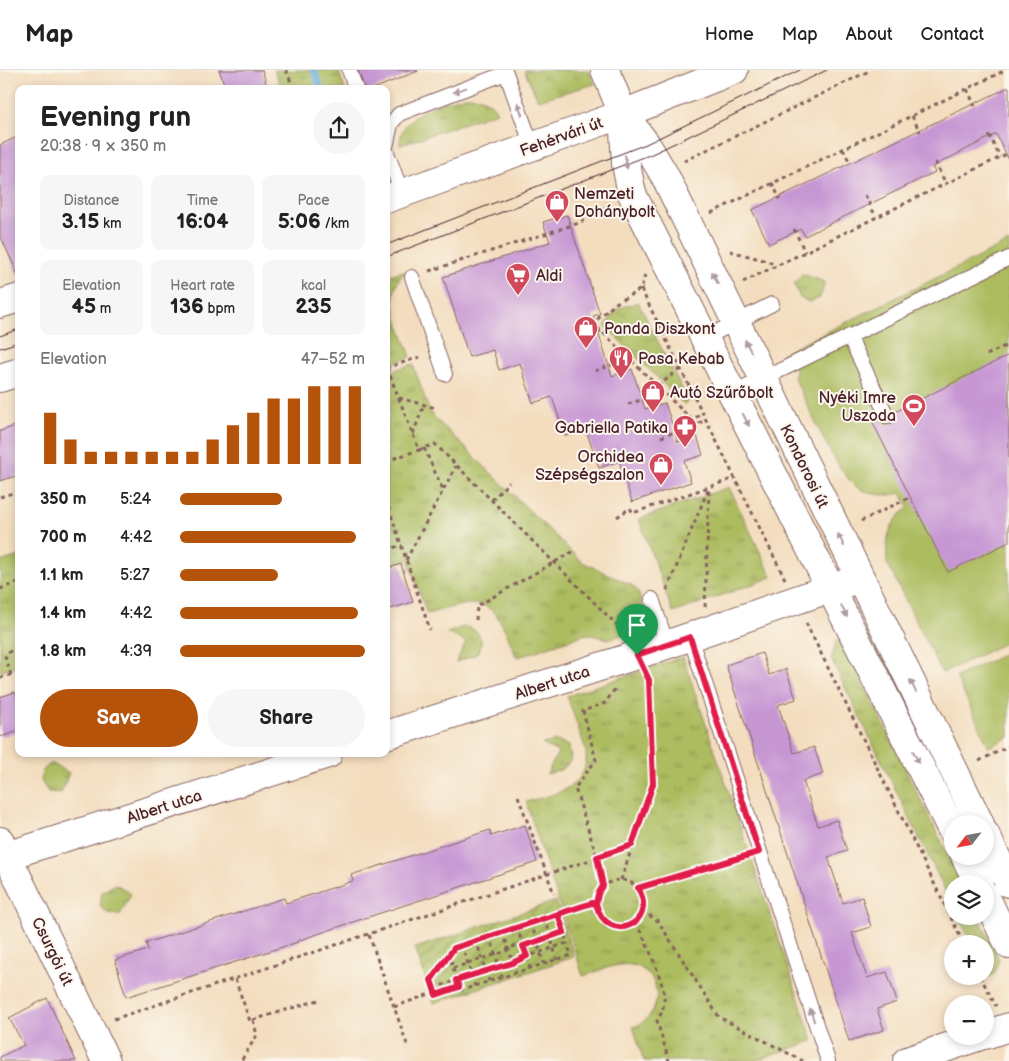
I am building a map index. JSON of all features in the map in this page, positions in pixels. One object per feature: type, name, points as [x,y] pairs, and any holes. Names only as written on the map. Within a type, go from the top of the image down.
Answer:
[{"type":"street","name":"Kondorosi út","points":[[605,70],[623,114],[646,144],[665,176],[976,815]]},
{"type":"street","name":"Fehérvári út","points":[[394,196],[623,114],[734,70]]},
{"type":"street","name":"Kondorosi út","points":[[623,114],[626,164],[632,194],[944,815]]},
{"type":"street","points":[[0,304],[15,299]]},
{"type":"street","points":[[0,378],[15,373]]},
{"type":"street","name":"Albert utca","points":[[390,734],[637,655],[860,578]]},
{"type":"street","name":"Albert utca","points":[[2,852],[318,757]]},
{"type":"street","name":"Csurgói út","points":[[2,852],[106,1061]]},
{"type":"street","points":[[994,852],[1009,883]]},
{"type":"street","points":[[994,914],[1009,945]]},
{"type":"street","points":[[994,1026],[1004,1018]]},
{"type":"street","points":[[906,1061],[953,1045]]},
{"type":"lane","points":[[349,70],[355,85]]},
{"type":"lane","points":[[390,124],[399,114],[505,71],[532,146]]},
{"type":"lane","points":[[390,173],[394,196]]},
{"type":"lane","points":[[732,394],[1009,258]]},
{"type":"lane","points":[[412,277],[445,374]]},
{"type":"lane","points":[[705,338],[772,304]]},
{"type":"lane","points":[[849,336],[887,416]]},
{"type":"lane","points":[[652,599],[657,614],[678,641],[759,852],[828,1061]]},
{"type":"path","points":[[286,70],[292,85]]},
{"type":"path","points":[[702,151],[871,70]]},
{"type":"path","points":[[708,214],[1006,70]]},
{"type":"path","points":[[967,89],[975,106]]},
{"type":"path","points":[[912,116],[920,132]]},
{"type":"path","points":[[989,135],[1000,157]]},
{"type":"path","points":[[842,149],[850,163]]},
{"type":"path","points":[[742,282],[1009,153]]},
{"type":"path","points":[[935,162],[946,184]]},
{"type":"path","points":[[772,183],[780,199]]},
{"type":"path","points":[[865,195],[876,217]]},
{"type":"path","points":[[412,277],[579,223],[617,202]]},
{"type":"path","points":[[794,229],[805,252]]},
{"type":"path","points":[[727,250],[767,260],[777,266]]},
{"type":"path","points":[[641,289],[616,302],[593,323],[691,419],[703,414]]},
{"type":"path","points":[[583,337],[601,331]]},
{"type":"path","points":[[987,355],[1009,344]]},
{"type":"path","points":[[390,367],[437,351]]},
{"type":"path","points":[[595,371],[630,359]]},
{"type":"path","points":[[658,386],[681,368]]},
{"type":"path","points":[[390,376],[419,450]]},
{"type":"path","points":[[628,404],[664,393]]},
{"type":"path","points":[[398,398],[436,408]]},
{"type":"path","points":[[413,434],[424,405]]},
{"type":"path","points":[[661,437],[706,420]]},
{"type":"path","points":[[390,460],[435,444],[623,630],[637,655],[649,680],[653,784],[621,880]]},
{"type":"path","points":[[424,448],[443,490]]},
{"type":"path","points":[[406,560],[456,466]]},
{"type":"path","points":[[617,517],[630,508],[633,513],[735,478]]},
{"type":"path","points":[[492,500],[509,482]]},
{"type":"path","points":[[704,610],[709,487]]},
{"type":"path","points":[[657,614],[709,487]]},
{"type":"path","points":[[0,497],[15,491]]},
{"type":"path","points":[[861,522],[911,497]]},
{"type":"path","points":[[390,511],[430,630]]},
{"type":"path","points":[[390,549],[402,545]]},
{"type":"path","points":[[476,620],[477,606],[576,550]]},
{"type":"path","points":[[0,589],[15,583]]},
{"type":"path","points":[[11,674],[6,656],[15,647]]},
{"type":"path","points":[[0,678],[15,673]]},
{"type":"path","points":[[603,886],[597,857],[575,788],[596,760],[583,711],[605,703],[616,688]]},
{"type":"path","points":[[979,761],[1009,746]]},
{"type":"path","points":[[518,796],[554,894]]},
{"type":"path","points":[[90,1027],[632,845]]},
{"type":"path","points":[[638,888],[759,852]]},
{"type":"path","points":[[621,880],[638,888],[644,903],[635,923],[625,927],[614,927],[605,923],[598,915],[596,904],[598,894],[603,886],[608,882],[621,880]]},
{"type":"path","points":[[435,994],[431,980],[449,953],[462,945],[592,903],[596,904]]},
{"type":"path","points":[[642,911],[658,921],[719,1017],[804,1061]]},
{"type":"path","points":[[449,953],[459,990],[571,955],[558,914]]},
{"type":"path","points":[[545,918],[557,960]]},
{"type":"path","points":[[531,923],[544,964]]},
{"type":"path","points":[[635,923],[643,934],[664,994],[664,1006],[657,1021],[670,1061]]},
{"type":"path","points":[[518,927],[530,968]]},
{"type":"path","points":[[503,932],[516,972]]},
{"type":"path","points":[[453,968],[507,951],[508,948],[523,946],[564,932]]},
{"type":"path","points":[[369,934],[408,1047]]},
{"type":"path","points":[[490,936],[502,977]]},
{"type":"path","points":[[476,940],[489,981]]},
{"type":"path","points":[[435,994],[456,980],[512,963],[527,956],[540,954],[568,943]]},
{"type":"path","points":[[462,945],[474,986]]},
{"type":"path","points":[[235,978],[250,1021],[322,999]]},
{"type":"path","points":[[985,985],[1004,1018]]},
{"type":"path","points":[[394,1007],[459,987]]},
{"type":"path","points":[[241,1061],[257,1035],[253,1020]]},
{"type":"green space","points":[[274,70],[338,70],[344,85],[280,85]]},
{"type":"green space","points":[[524,70],[588,70],[595,84],[538,100]]},
{"type":"green space","points":[[465,96],[488,101],[497,112],[400,145],[401,134],[406,125],[414,118],[433,106]]},
{"type":"green space","name":"Nyéki Imre Uszoda","points":[[1009,242],[1009,641],[942,673],[887,563],[887,545],[890,531],[897,519],[909,507],[901,493],[885,495],[870,493],[860,489],[851,482],[832,455],[823,438],[794,377],[796,371],[789,359],[785,359],[782,354]]},
{"type":"green space","points":[[404,271],[405,273],[394,291],[394,302],[399,325],[411,357],[390,364],[390,275]]},
{"type":"green space","points":[[802,274],[825,282],[820,298],[809,302],[800,298],[794,284]]},
{"type":"green space","points":[[638,302],[688,401],[684,404],[605,326],[617,309]]},
{"type":"green space","points":[[413,364],[429,410],[436,419],[582,562],[633,586],[638,592],[649,625],[610,639],[586,634],[519,657],[516,656],[500,622],[493,612],[485,606],[475,604],[463,605],[427,614],[408,559],[390,565],[390,372]]},
{"type":"green space","points":[[729,487],[772,577],[673,613],[639,519]]},
{"type":"green space","points":[[15,557],[15,665],[0,671],[0,562]]},
{"type":"green space","points":[[463,627],[473,630],[480,636],[481,646],[475,655],[456,662],[466,642],[447,633]]},
{"type":"green space","points":[[871,628],[964,815],[955,815],[863,631]]},
{"type":"green space","points":[[841,638],[944,847],[944,865],[953,865],[958,875],[944,875],[944,888],[831,659],[837,640]]},
{"type":"green space","points":[[1009,652],[1009,737],[989,747],[956,677]]},
{"type":"green space","points":[[683,657],[813,1041],[754,1061],[644,1061],[633,1027],[643,1022],[655,1005],[655,985],[651,977],[643,970],[626,964],[583,976],[526,802],[568,788],[582,773],[586,763],[586,750],[567,696]]},
{"type":"green space","points":[[557,741],[569,746],[571,760],[563,769],[547,774],[558,752],[542,744]]},
{"type":"green space","points":[[51,763],[69,773],[61,793],[48,792],[41,781],[43,770]]},
{"type":"green space","points":[[116,884],[131,894],[120,915],[107,913],[100,906],[102,892]]},
{"type":"green space","points":[[556,901],[574,957],[434,1003],[415,948]]},
{"type":"green space","points":[[962,925],[982,925],[987,935],[968,935]]},
{"type":"green space","points":[[994,949],[999,959],[994,974]]},
{"type":"building","points":[[219,70],[262,70],[267,85],[225,85]]},
{"type":"building","points":[[358,70],[418,71],[383,85],[364,85]]},
{"type":"building","points":[[1009,87],[1009,160],[996,134],[932,167],[935,172],[805,236],[801,229],[769,244],[752,210]]},
{"type":"building","points":[[15,138],[15,268],[0,235],[0,145]]},
{"type":"building","points":[[567,215],[600,314],[593,316],[612,376],[632,369],[645,409],[665,403],[678,442],[697,436],[703,455],[684,461],[691,482],[632,502],[619,461],[599,468],[586,430],[565,436],[552,397],[533,403],[520,363],[499,370],[493,350],[469,357],[443,277],[550,242],[543,222]]},
{"type":"building","name":"Nyéki Imre Uszoda","points":[[1009,355],[1009,542],[948,572],[873,423],[879,420],[886,425],[891,424],[896,417],[895,412]]},
{"type":"building","points":[[15,426],[15,476],[0,481],[0,431]]},
{"type":"building","points":[[401,564],[413,602],[390,609],[390,568]]},
{"type":"building","points":[[762,653],[769,675],[786,669],[796,699],[778,705],[794,753],[814,747],[823,774],[803,781],[818,826],[837,820],[847,851],[828,857],[843,903],[862,897],[871,927],[852,933],[867,978],[887,972],[897,1002],[877,1009],[884,1030],[849,1041],[726,665]]},
{"type":"building","points":[[15,692],[15,732],[0,737],[0,697]]},
{"type":"building","points":[[525,825],[537,862],[126,997],[115,960],[148,950],[146,943],[284,898],[286,903],[353,881],[351,875],[490,830],[491,836]]},
{"type":"building","points":[[47,998],[76,1061],[0,1061],[0,1057],[24,1045],[9,1018]]},
{"type":"waterway","points":[[314,70],[320,85]]},
{"type":"tram line","points":[[390,243],[646,144],[800,70]]},
{"type":"tram line","points":[[390,255],[652,154],[827,70]]},
{"type":"tram line","points":[[0,336],[15,330]]},
{"type":"tram line","points":[[0,348],[15,343]]},
{"type":"place","name":"Nemzeti Dohánybolt","points":[[557,223]]},
{"type":"place","name":"Aldi","points":[[518,296]]},
{"type":"place","name":"Panda Diszkont","points":[[586,349]]},
{"type":"place","name":"Pasa Kebab","points":[[621,379]]},
{"type":"place","name":"Autó Szűrőbolt","points":[[653,413]]},
{"type":"place","name":"Nyéki Imre Uszoda","points":[[914,427]]},
{"type":"place","name":"Gabriella Patika","points":[[685,448]]},
{"type":"place","name":"Orchidea Szépségszalon","points":[[661,486]]},
{"type":"route","points":[[637,655],[649,680],[653,784],[632,845],[597,857],[603,886],[598,894],[596,904],[592,903],[560,913],[454,948],[450,951],[431,980],[436,995],[459,987],[456,980],[512,963],[527,956],[523,946],[564,932],[558,914],[592,903],[596,904],[598,915],[605,923],[614,927],[625,927],[635,923],[640,917],[644,903],[638,888],[759,852],[690,637],[637,655]]}]
